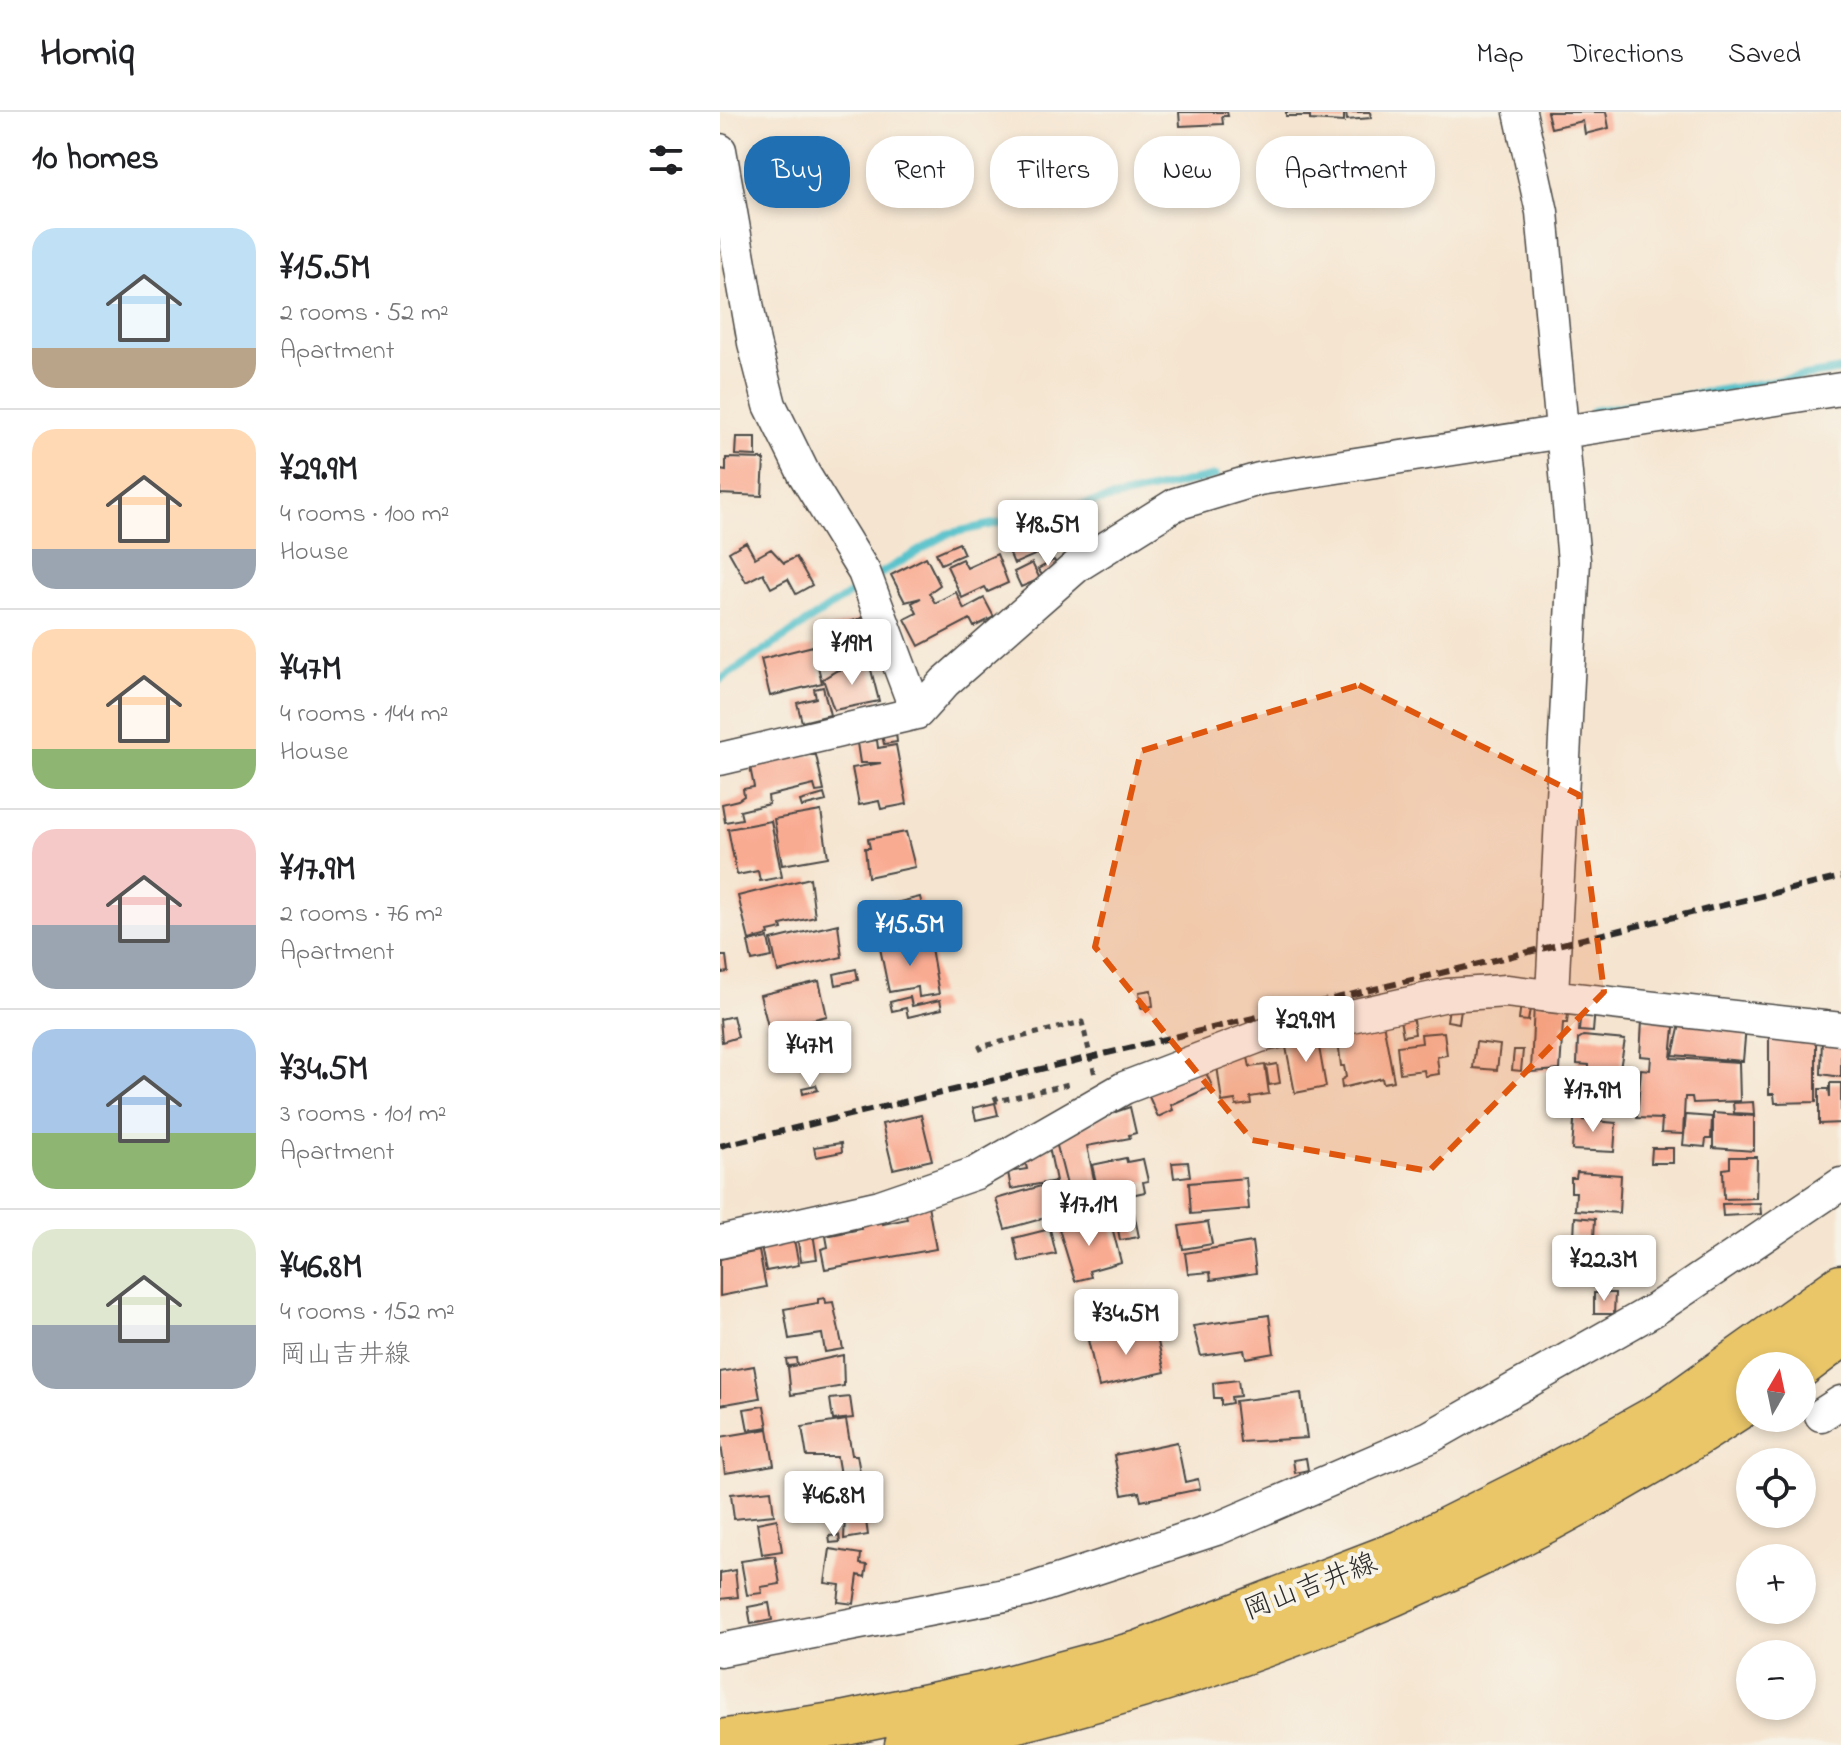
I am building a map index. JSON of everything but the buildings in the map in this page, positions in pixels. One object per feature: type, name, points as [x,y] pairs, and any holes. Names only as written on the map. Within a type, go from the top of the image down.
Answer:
[{"type":"main road","name":"岡山吉井線","points":[[720,1742],[846,1723],[989,1693],[1139,1653],[1402,1552],[1534,1486],[1663,1414],[1841,1287]]},
{"type":"main road","points":[[1816,1354],[1841,1335]]},
{"type":"main road","name":"岡山吉井線","points":[[907,1745],[999,1726],[1144,1687],[1283,1641],[1418,1585],[1554,1516],[1678,1447],[1736,1409]]},
{"type":"street","points":[[1520,112],[1542,212],[1574,561],[1552,995]]},
{"type":"street","points":[[720,150],[751,329],[770,405],[804,474],[864,572],[917,713]]},
{"type":"street","points":[[720,759],[917,713],[945,682],[1077,566],[1176,504],[1259,479],[1563,429],[1841,389]]},
{"type":"street","points":[[720,1242],[880,1206],[976,1173],[1124,1088],[1260,1036],[1447,995],[1506,991],[1841,1029]]},
{"type":"street","points":[[720,1650],[1026,1591],[1219,1528],[1430,1437],[1654,1310],[1841,1184]]},
{"type":"path","points":[[982,1051],[980,1047],[1082,1022],[1095,1077],[997,1101],[995,1096]]},
{"type":"highlighted area","points":[[1359,685],[1579,795],[1604,992],[1429,1171],[1252,1140],[1095,947],[1141,751]]},
{"type":"waterway","points":[[1593,411],[1841,370]]},
{"type":"waterway","points":[[880,574],[947,534],[1215,476]]},
{"type":"waterway","points":[[720,680],[857,589]]},
{"type":"railway","points":[[720,1146],[1841,877]]}]
